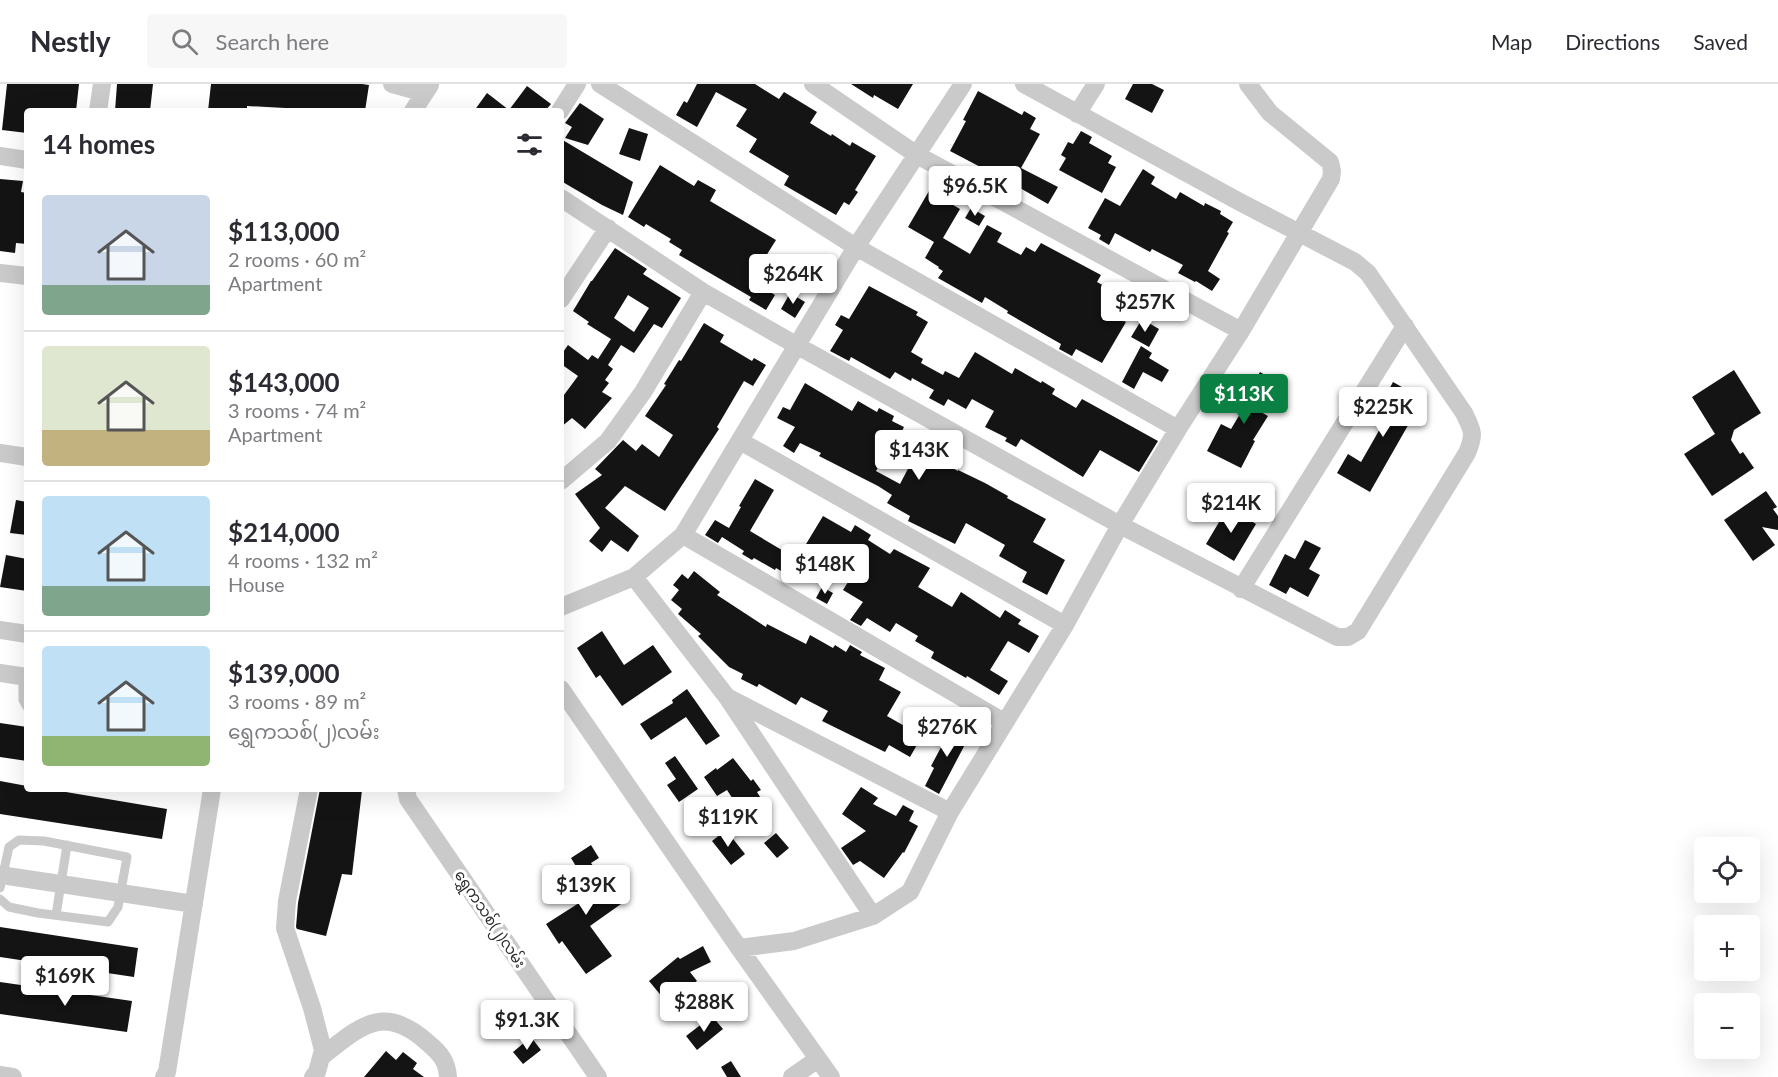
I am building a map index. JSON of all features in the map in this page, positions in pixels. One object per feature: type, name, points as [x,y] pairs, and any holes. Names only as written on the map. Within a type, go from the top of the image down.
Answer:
[{"type":"street","points":[[98,108],[102,84]]},
{"type":"street","points":[[392,84],[428,88],[415,108]]},
{"type":"street","points":[[562,108],[577,84]]},
{"type":"street","points":[[600,84],[856,247],[1178,429]]},
{"type":"street","points":[[564,606],[634,577],[683,535],[856,247],[963,84]]},
{"type":"street","points":[[564,200],[703,292],[796,345],[1120,525],[1337,637],[1348,637],[1358,631],[1467,453],[1473,438],[1464,413],[1368,273],[1356,261],[1024,84]]},
{"type":"street","points":[[1077,114],[1096,84]]},
{"type":"street","points":[[739,948],[794,941],[873,916],[910,892],[950,812],[1065,625],[1120,525],[1241,331],[1331,179],[1330,162],[1270,113],[1248,84]]},
{"type":"street","points":[[822,86],[917,154],[1241,331]]},
{"type":"street","points":[[0,156],[24,160]]},
{"type":"street","points":[[564,294],[608,228]]},
{"type":"street","points":[[0,273],[24,276]]},
{"type":"street","points":[[564,478],[608,441],[643,392],[703,292]]},
{"type":"street","points":[[1241,589],[1405,326]]},
{"type":"street","points":[[740,441],[1065,625]]},
{"type":"street","points":[[0,453],[24,457]]},
{"type":"street","points":[[683,535],[1004,722]]},
{"type":"street","points":[[634,577],[727,697],[873,916]]},
{"type":"street","points":[[0,630],[24,634]]},
{"type":"street","points":[[0,673],[24,676]]},
{"type":"street","points":[[564,693],[739,948],[831,1077]]},
{"type":"street","points":[[727,697],[950,812]]},
{"type":"street","points":[[164,1077],[167,1072],[212,792]]},
{"type":"street","points":[[308,792],[287,901],[285,928],[312,1008],[323,1050],[317,1072],[313,1077]]},
{"type":"street","name":"ရွှေကသစ်(၂)လမ်း","points":[[407,792],[408,798],[598,1077]]},
{"type":"street","points":[[1,879],[60,884],[194,904]]},
{"type":"street","points":[[321,1057],[360,1028],[388,1020],[410,1028],[442,1055],[448,1068],[448,1077]]},
{"type":"street","points":[[792,1077],[818,1059]]},
{"type":"street","points":[[0,1075],[13,1077]]},
{"type":"lane","points":[[0,899],[9,906],[108,922],[118,906],[127,856],[44,841],[19,840],[9,847],[1,879]]},
{"type":"lane","points":[[56,915],[67,845]]},
{"type":"building","points":[[7,84],[79,84],[76,108],[24,108],[24,133],[2,130]]},
{"type":"building","points":[[117,84],[153,84],[150,108],[115,108]]},
{"type":"building","points":[[211,84],[369,85],[365,108],[247,106],[247,108],[208,108]]},
{"type":"building","points":[[697,84],[755,84],[779,99],[784,92],[817,112],[810,123],[850,146],[852,142],[876,156],[855,190],[858,192],[849,205],[844,202],[836,215],[784,185],[789,176],[749,152],[757,139],[736,126],[747,109],[716,92],[697,127],[676,115],[684,101],[687,103]]},
{"type":"building","points":[[851,84],[913,84],[898,109],[874,95],[873,98]]},
{"type":"building","points":[[1133,84],[1152,84],[1164,90],[1152,113],[1125,99]]},
{"type":"building","points":[[527,86],[551,104],[548,108],[510,108]]},
{"type":"building","points":[[978,91],[1022,115],[1024,111],[1036,118],[1030,129],[1040,134],[1021,168],[1058,187],[1048,204],[1011,183],[1009,187],[986,175],[988,171],[950,151],[966,121],[963,120]]},
{"type":"building","points":[[487,93],[506,108],[476,108]]},
{"type":"building","points":[[580,103],[604,119],[588,145],[565,138],[572,127],[565,123]]},
{"type":"building","points":[[629,128],[648,134],[640,161],[619,154]]},
{"type":"building","points":[[1081,131],[1092,137],[1089,143],[1112,156],[1108,163],[1116,167],[1102,193],[1059,170],[1066,158],[1061,155],[1068,142],[1073,144]]},
{"type":"building","points":[[564,141],[633,182],[623,215],[564,183]]},
{"type":"building","points":[[660,165],[694,186],[698,180],[716,190],[710,201],[776,240],[751,280],[775,295],[766,310],[749,300],[751,297],[679,255],[682,250],[669,242],[671,239],[646,224],[644,227],[628,217]]},
{"type":"building","points":[[1143,169],[1155,177],[1151,184],[1176,199],[1180,192],[1204,206],[1205,203],[1221,211],[1220,214],[1233,222],[1208,271],[1220,279],[1212,291],[1178,273],[1183,265],[1152,249],[1150,252],[1115,233],[1109,245],[1099,239],[1101,235],[1088,228],[1105,198],[1120,206]]},
{"type":"building","points":[[0,179],[23,181],[21,192],[24,192],[24,244],[16,243],[15,253],[0,251]]},
{"type":"building","points":[[929,191],[960,209],[943,238],[970,254],[987,225],[1002,233],[997,242],[1021,255],[1026,247],[1035,252],[1041,243],[1101,275],[1097,282],[1126,298],[1115,316],[1126,322],[1102,363],[1076,349],[1072,356],[1059,349],[1061,344],[1007,313],[1008,311],[985,297],[982,303],[938,278],[943,271],[925,258],[934,242],[908,227]]},
{"type":"building","points":[[971,208],[985,216],[979,226],[965,218]]},
{"type":"building","points":[[615,248],[647,269],[643,274],[681,298],[662,328],[654,324],[634,353],[621,345],[608,365],[613,369],[605,380],[609,383],[602,392],[612,398],[585,429],[572,418],[564,425],[564,395],[578,376],[564,366],[564,351],[568,345],[588,360],[592,355],[598,359],[611,339],[587,324],[589,322],[573,311]],"holes":[[[628,295],[649,308],[634,332],[614,318]]]},
{"type":"building","points":[[869,286],[918,312],[916,315],[928,322],[911,352],[923,359],[921,363],[943,375],[945,371],[959,378],[975,352],[1012,374],[1015,368],[1041,383],[1042,381],[1055,389],[1052,394],[1076,408],[1082,399],[1158,441],[1139,472],[1100,450],[1083,477],[1021,439],[1016,447],[1005,441],[1007,438],[985,427],[994,411],[972,399],[966,409],[948,399],[944,406],[929,398],[934,390],[912,378],[911,381],[895,372],[890,379],[851,357],[849,361],[830,351],[843,330],[835,325],[841,315],[849,319]]},
{"type":"building","points":[[790,293],[805,302],[795,318],[781,309]]},
{"type":"building","points":[[1142,319],[1159,329],[1149,347],[1131,337]]},
{"type":"building","points":[[704,323],[724,335],[720,342],[752,361],[754,358],[766,365],[753,386],[744,381],[717,427],[719,429],[665,511],[625,486],[605,508],[639,536],[628,552],[611,540],[602,552],[589,541],[600,528],[575,494],[602,475],[595,469],[623,440],[636,451],[642,444],[659,457],[673,435],[645,416]]},
{"type":"building","points":[[1141,346],[1152,353],[1149,358],[1169,370],[1162,382],[1143,372],[1134,389],[1122,382]]},
{"type":"building","points":[[1734,370],[1761,413],[1734,430],[1731,440],[1740,454],[1743,452],[1754,468],[1712,496],[1684,454],[1715,434],[1692,397]]},
{"type":"building","points":[[1260,372],[1278,383],[1261,412],[1268,416],[1253,440],[1255,441],[1241,468],[1207,451],[1221,424],[1231,429],[1252,394],[1249,392]]},
{"type":"building","points":[[1393,382],[1423,399],[1370,492],[1337,473],[1348,454],[1361,462],[1389,413],[1379,408]]},
{"type":"building","points":[[805,383],[852,411],[858,401],[877,412],[879,408],[894,416],[892,421],[904,427],[900,435],[917,444],[915,449],[985,483],[1046,519],[1033,542],[1065,560],[1047,595],[1022,582],[1027,572],[999,556],[1005,545],[966,523],[955,544],[908,521],[910,516],[887,503],[892,495],[819,456],[821,453],[800,443],[794,453],[783,446],[795,427],[777,418],[783,407],[790,410]],"holes":[[[888,450],[911,463],[900,484],[876,471]]]},
{"type":"building","points":[[755,479],[774,490],[750,531],[797,559],[823,516],[851,532],[855,525],[871,535],[868,540],[890,554],[894,549],[930,568],[918,587],[952,607],[961,592],[1000,618],[1005,610],[1021,620],[1018,624],[1039,636],[1029,653],[1008,641],[990,670],[1008,681],[999,695],[931,658],[934,652],[915,641],[918,636],[896,623],[890,632],[867,618],[861,626],[850,620],[863,602],[843,590],[860,563],[838,550],[833,559],[820,551],[800,582],[776,568],[775,570],[754,558],[752,560],[742,554],[744,551],[722,537],[718,543],[705,535],[715,520],[729,528]]},
{"type":"building","points":[[1766,491],[1777,507],[1773,509],[1778,516],[1778,530],[1762,527],[1775,545],[1753,561],[1724,520]]},
{"type":"building","points":[[16,500],[24,501],[24,535],[10,533]]},
{"type":"building","points":[[1228,507],[1256,524],[1234,561],[1206,544]]},
{"type":"building","points":[[1305,540],[1321,548],[1309,569],[1320,575],[1308,597],[1290,587],[1286,594],[1269,585],[1285,554],[1295,559]]},
{"type":"building","points":[[6,555],[24,558],[24,591],[0,587]]},
{"type":"building","points":[[694,571],[720,592],[717,595],[766,627],[767,624],[806,644],[810,635],[833,648],[835,645],[846,652],[850,645],[862,652],[860,655],[885,668],[879,680],[901,692],[887,716],[922,736],[910,757],[889,745],[885,752],[822,721],[828,711],[801,697],[796,705],[759,684],[757,687],[741,679],[743,674],[729,667],[698,636],[701,634],[678,614],[682,609],[671,600],[679,590],[673,585],[682,574],[688,579]]},
{"type":"building","points":[[822,587],[833,593],[827,604],[816,598]]},
{"type":"building","points":[[602,631],[624,665],[653,645],[672,672],[622,706],[600,675],[596,678],[577,648]]},
{"type":"building","points":[[687,689],[720,736],[706,745],[686,717],[651,740],[640,724],[673,703],[672,700]]},
{"type":"building","points":[[0,723],[24,727],[24,761],[0,757]]},
{"type":"building","points":[[954,723],[971,733],[939,794],[925,786],[934,768],[931,766]]},
{"type":"building","points":[[675,756],[698,789],[679,802],[667,785],[676,779],[665,763]]},
{"type":"building","points":[[733,758],[761,790],[757,792],[767,808],[747,821],[727,790],[717,796],[704,777]]},
{"type":"building","points":[[0,781],[24,785],[24,792],[66,792],[167,809],[162,839],[0,814]]},
{"type":"building","points":[[861,787],[878,798],[873,804],[896,816],[903,805],[914,811],[909,821],[918,826],[904,853],[884,878],[860,861],[853,865],[841,848],[866,831],[842,814]]},
{"type":"building","points":[[319,792],[362,792],[352,875],[342,874],[326,936],[297,929],[298,903]]},
{"type":"building","points":[[726,830],[745,854],[731,865],[712,841]]},
{"type":"building","points":[[776,833],[789,848],[777,858],[764,843]]},
{"type":"building","points":[[591,845],[599,858],[591,863],[621,904],[590,926],[612,956],[586,974],[562,941],[559,944],[546,924],[590,896],[582,886],[586,883],[571,858]]},
{"type":"building","points":[[0,927],[138,948],[134,977],[0,957]]},
{"type":"building","points":[[703,946],[711,962],[690,972],[697,981],[668,1004],[649,981],[678,957],[680,959]]},
{"type":"building","points":[[0,982],[132,1001],[127,1032],[0,1014]]},
{"type":"building","points":[[712,1016],[723,1029],[697,1050],[686,1036]]},
{"type":"building","points":[[531,1037],[541,1050],[523,1064],[513,1052]]},
{"type":"building","points":[[386,1051],[396,1060],[403,1052],[417,1063],[413,1069],[424,1077],[364,1077]]},
{"type":"building","points":[[731,1061],[741,1077],[727,1077],[721,1067]]}]
